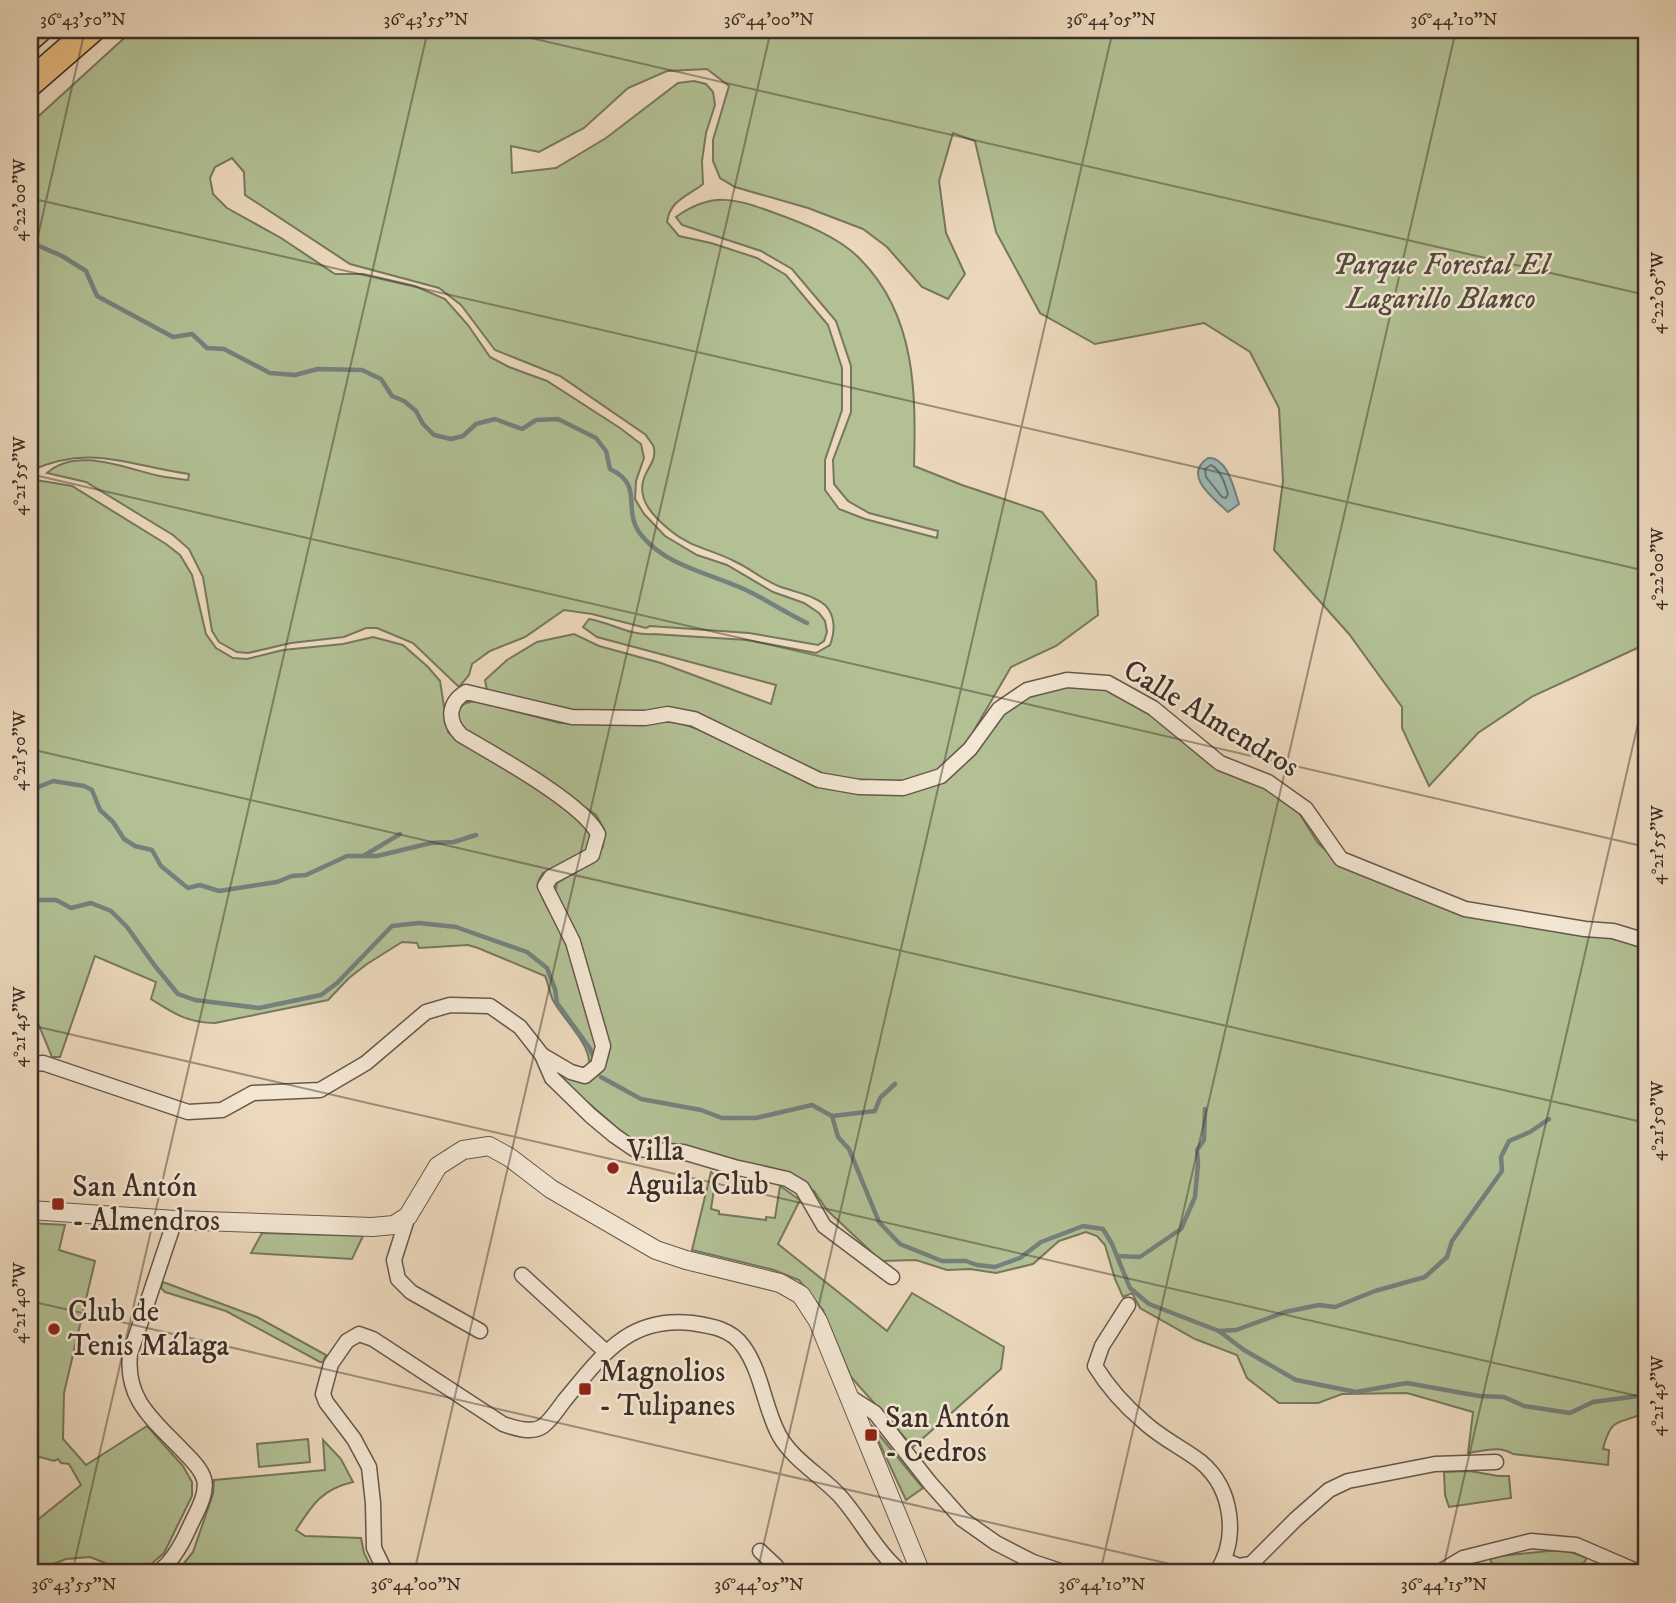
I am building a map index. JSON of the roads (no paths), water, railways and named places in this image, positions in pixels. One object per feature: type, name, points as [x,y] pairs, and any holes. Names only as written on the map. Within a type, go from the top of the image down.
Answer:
[{"type":"highway","points":[[30,37],[38,30]]},
{"type":"highway","points":[[30,82],[91,30]]},
{"type":"street","name":"Calle Almendros","points":[[542,1055],[571,1072],[585,1076],[598,1065],[603,1046],[573,943],[545,886],[551,877],[592,855],[598,834],[592,822],[529,776],[461,735],[453,727],[450,714],[458,697],[466,692],[572,717],[645,718],[668,714],[694,719],[819,780],[859,787],[903,788],[940,776],[970,749],[999,709],[1027,690],[1068,680],[1108,683],[1153,708],[1220,763],[1268,782],[1306,809],[1341,859],[1465,909],[1585,929],[1613,931],[1646,941]]},
{"type":"street","name":"Calle Almendros","points":[[30,1065],[43,1063],[187,1112],[222,1110],[253,1093],[320,1090],[366,1063],[426,1012],[450,1005],[490,1006],[520,1027],[542,1055],[552,1078],[591,1116],[634,1149],[683,1152],[787,1179],[802,1188],[824,1226],[892,1277]]},
{"type":"street","points":[[480,1331],[411,1292],[398,1279],[394,1260],[408,1216],[438,1166],[463,1150],[489,1146],[509,1157],[551,1189],[656,1250],[780,1283],[801,1295],[818,1321],[921,1573]]},
{"type":"street","points":[[30,1210],[175,1220],[372,1227],[394,1225],[408,1216]]},
{"type":"street","points":[[156,1573],[165,1568],[188,1531],[201,1502],[204,1480],[194,1462],[144,1409],[132,1391],[128,1371],[130,1354],[175,1220]]},
{"type":"street","points":[[522,1275],[606,1352]]},
{"type":"street","points":[[1128,1305],[1102,1346],[1095,1366],[1105,1383],[1144,1423],[1202,1463],[1220,1484],[1231,1523],[1224,1560],[1216,1573]]},
{"type":"street","points":[[386,1573],[374,1548],[369,1467],[354,1439],[323,1394],[331,1364],[347,1341],[359,1334],[373,1339],[503,1424],[524,1430],[543,1426],[606,1352],[631,1334],[656,1323],[678,1322],[709,1325],[727,1331],[743,1346],[779,1435],[801,1462],[839,1495],[902,1573]]},
{"type":"street","points":[[846,1395],[875,1413],[962,1519],[1033,1562],[1066,1573]]},
{"type":"street","points":[[1224,1560],[1239,1566],[1251,1564],[1329,1490],[1348,1480],[1435,1464],[1496,1462]]},
{"type":"street","points":[[1438,1573],[1463,1558],[1531,1541],[1576,1545],[1641,1573]]},
{"type":"street","points":[[760,1551],[780,1573]]},
{"type":"water","points":[[1208,458],[1220,462],[1232,482],[1239,504],[1228,512],[1208,493],[1199,479],[1201,465]]},
{"type":"waterway","points":[[30,242],[62,256],[86,271],[97,296],[173,337],[192,334],[207,348],[224,349],[270,373],[295,375],[318,369],[362,370],[381,379],[392,396],[404,401],[416,411],[423,424],[434,435],[451,439],[463,436],[476,424],[495,419],[522,429],[536,420],[558,419],[596,438],[606,451],[610,469],[627,483],[636,526],[653,547],[678,563],[746,590],[807,623]]},
{"type":"waterway","points":[[30,787],[36,788],[53,781],[92,790],[100,810],[113,822],[124,839],[135,846],[152,850],[161,866],[188,888],[200,885],[219,891],[277,882],[292,876],[306,875],[347,856],[377,856],[431,843],[454,842],[476,835]]},
{"type":"waterway","points":[[365,855],[400,834]]},
{"type":"waterway","points":[[30,900],[56,900],[71,908],[91,903],[111,911],[127,927],[178,994],[195,1000],[259,1008],[321,995],[337,983],[392,926],[419,923],[456,927],[527,952],[547,968],[557,1003],[593,1056]]},
{"type":"waterway","points":[[601,1077],[641,1099],[701,1110],[722,1118],[756,1118],[812,1105],[832,1116],[838,1137],[849,1149],[879,1222],[900,1244],[942,1261],[966,1261],[995,1267],[1020,1258],[1041,1242],[1083,1226],[1103,1229],[1130,1288],[1149,1304],[1219,1331],[1244,1350],[1296,1380],[1356,1392],[1407,1383],[1479,1396],[1504,1397],[1524,1406],[1570,1413],[1593,1402],[1646,1395]]},
{"type":"waterway","points":[[832,1116],[875,1111],[880,1098],[895,1084]]},
{"type":"waterway","points":[[1117,1256],[1140,1257],[1181,1229],[1195,1197],[1197,1150],[1204,1140],[1205,1109]]},
{"type":"waterway","points":[[1219,1331],[1236,1330],[1285,1312],[1319,1305],[1335,1307],[1375,1291],[1425,1277],[1447,1257],[1452,1241],[1502,1171],[1501,1157],[1509,1141],[1530,1132],[1549,1119]]},
{"type":"place","name":"Villa Aguila Club","points":[[613,1168]]},
{"type":"place","name":"San Antón - Almendros","points":[[58,1204]]},
{"type":"place","name":"Club de Tenis Málaga","points":[[54,1329]]},
{"type":"place","name":"Magnolios - Tulipanes","points":[[585,1389]]},
{"type":"place","name":"San Antón - Cedros","points":[[871,1435]]},
{"type":"park label","name":"Parque Forestal El Lagarillo Blanco","points":[[1441,282]]}]
